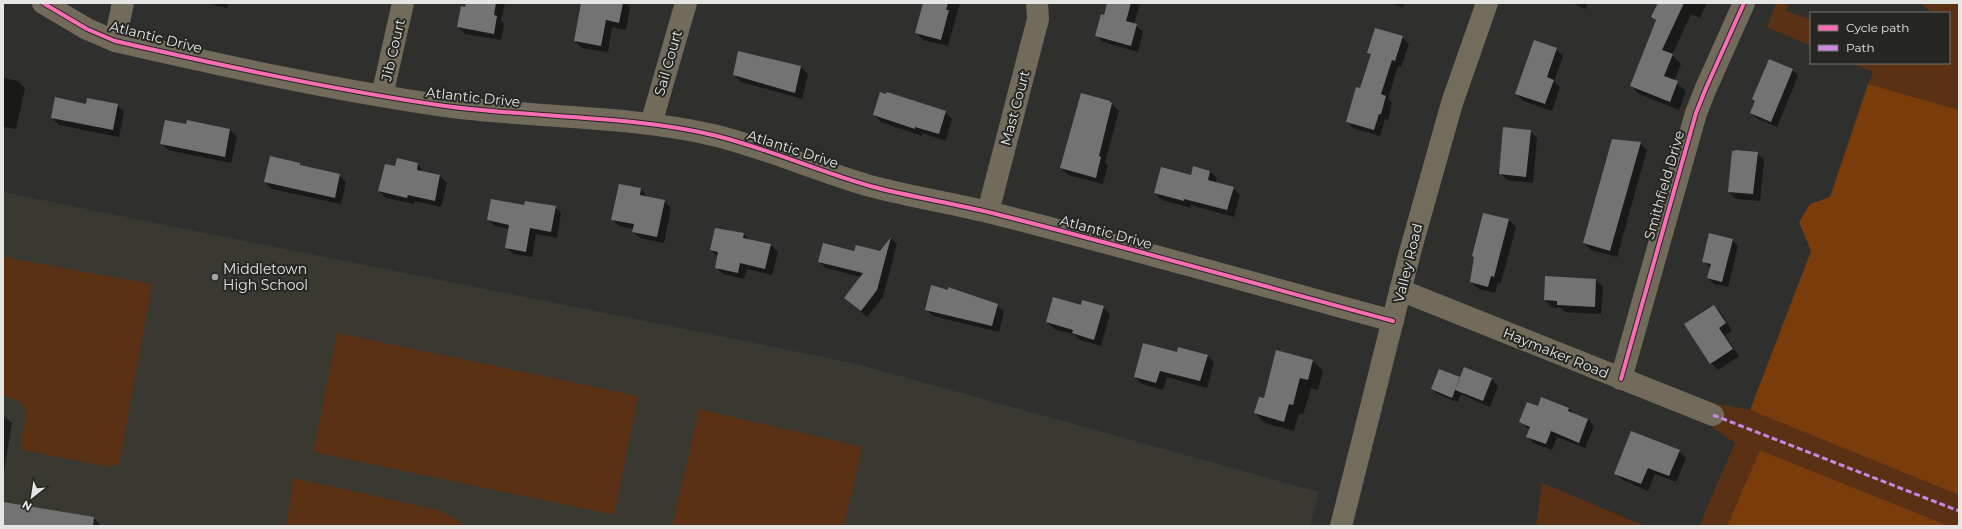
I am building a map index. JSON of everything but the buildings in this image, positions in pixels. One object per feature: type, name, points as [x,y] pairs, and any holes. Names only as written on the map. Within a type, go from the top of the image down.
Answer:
[{"type":"main road","name":"Valley Road","points":[[1341,526],[1400,290],[1452,103],[1487,3]]},
{"type":"street","name":"Atlantic Drive","points":[[43,3],[87,29],[115,41],[307,82],[382,96],[448,106],[651,124],[713,135],[772,152],[819,170],[916,198],[988,212],[1393,320]]},
{"type":"street","points":[[115,41],[122,3]]},
{"type":"street","name":"Jib Court","points":[[382,96],[403,3]]},
{"type":"street","name":"Sail Court","points":[[651,124],[686,3]]},
{"type":"street","name":"Mast Court","points":[[988,212],[1038,19],[1038,3]]},
{"type":"street","name":"Smithfield Drive","points":[[1621,379],[1696,113],[1744,3]]},
{"type":"street","name":"Haymaker Road","points":[[1400,290],[1713,415]]},
{"type":"shaded area","points":[[1776,3],[1789,3],[1786,11],[1810,20],[1810,46],[1767,27]]},
{"type":"shaded area","points":[[1920,3],[1959,3],[1959,110],[1868,84],[1873,72],[1853,64],[1950,64],[1950,12],[1932,12]]},
{"type":"shaded area","points":[[1868,84],[1959,110],[1959,495],[1750,410],[1811,251],[1799,222],[1810,204],[1830,197]]},
{"type":"shaded area","name":"Middletown High School","points":[[3,192],[853,363],[1319,492],[1310,526],[3,526]]},
{"type":"shaded area","points":[[3,257],[152,284],[119,464],[109,467],[22,450],[21,442],[26,418],[25,411],[22,405],[15,400],[3,396]]},
{"type":"shaded area","points":[[337,333],[638,396],[614,515],[313,452]]},
{"type":"shaded area","points":[[1719,404],[1750,410],[1959,495],[1959,526],[1949,526],[1760,450],[1727,526],[1699,526],[1735,443],[1712,427]]},
{"type":"shaded area","points":[[699,409],[862,447],[844,526],[672,526]]},
{"type":"shaded area","points":[[1760,450],[1949,526],[1727,526]]},
{"type":"shaded area","points":[[293,478],[438,510],[456,519],[463,526],[286,526]]},
{"type":"shaded area","points":[[1542,483],[1645,526],[1536,526]]},
{"type":"marked path","points":[[1713,415],[1959,511]]},
{"type":"cycle path","points":[[43,3],[87,29],[115,41],[279,77],[362,93],[445,106],[512,113],[613,120],[713,135],[753,146],[831,174],[870,186],[977,209],[1393,321]]},
{"type":"cycle path","points":[[1621,379],[1696,113],[1744,3]]},
{"type":"place","name":"Middletown High School","points":[[215,277]]}]
